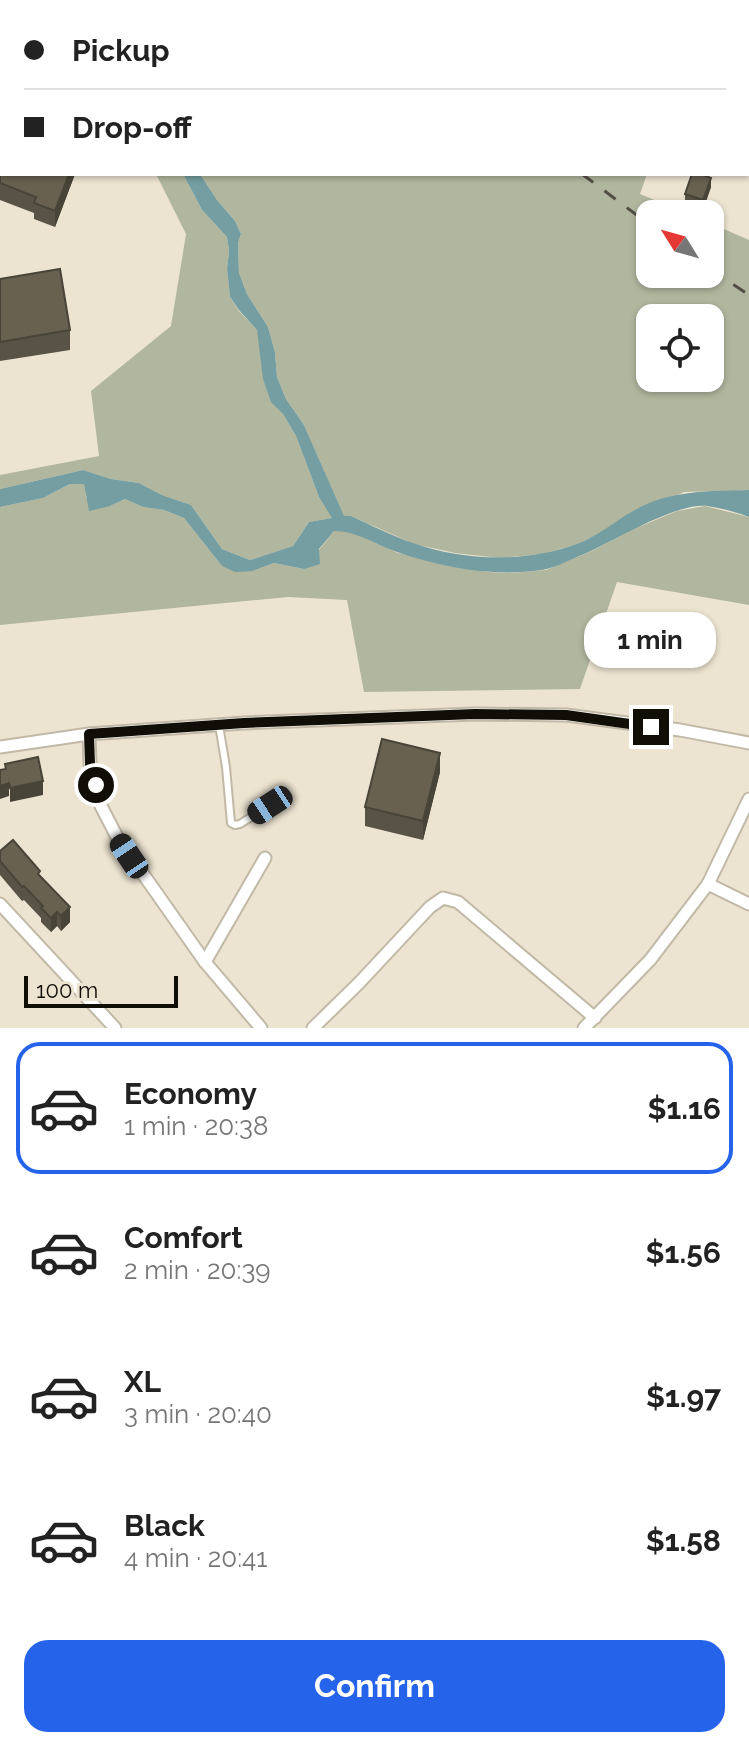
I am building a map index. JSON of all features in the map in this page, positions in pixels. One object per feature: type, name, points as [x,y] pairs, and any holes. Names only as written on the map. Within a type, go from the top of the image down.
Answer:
[{"type":"street","points":[[0,747],[89,734],[475,714],[566,715],[680,730],[749,743]]},
{"type":"street","points":[[89,734],[90,764],[101,806],[117,837],[205,962],[261,1028]]},
{"type":"street","points":[[584,1028],[650,960],[708,884],[749,799]]},
{"type":"street","points":[[205,962],[265,858]]},
{"type":"street","points":[[708,884],[749,904]]},
{"type":"street","points":[[313,1028],[430,907],[443,898],[458,902],[595,1018]]},
{"type":"street","points":[[0,904],[115,1028]]},
{"type":"lane","points":[[219,725],[231,823],[240,824],[270,805]]},
{"type":"green space","points":[[157,176],[184,176],[202,210],[227,237],[230,297],[257,330],[271,401],[296,436],[319,497],[333,518],[309,522],[293,546],[250,560],[222,549],[191,505],[139,483],[111,479],[83,470],[0,489],[0,475],[99,456],[91,391],[171,326],[186,234]]},
{"type":"green space","points":[[201,176],[646,176],[640,194],[654,200],[636,200],[636,288],[724,288],[724,229],[749,240],[749,490],[684,492],[578,544],[543,554],[499,558],[414,544],[351,516],[344,517],[304,425],[286,399],[277,377],[275,352],[268,327],[247,294],[239,273],[238,243],[241,234]]},
{"type":"green space","points":[[70,484],[85,484],[86,498],[110,506],[125,499],[184,518],[222,566],[253,571],[274,563],[304,569],[334,531],[349,531],[398,553],[488,572],[546,570],[677,511],[705,506],[749,517],[749,605],[617,582],[580,689],[364,692],[347,600],[288,597],[0,625],[0,507],[43,498]]},
{"type":"water","points":[[184,176],[201,176],[235,221],[241,234],[238,243],[239,273],[247,294],[268,327],[275,352],[277,377],[286,399],[304,425],[344,516],[351,516],[433,549],[495,557],[537,554],[577,544],[648,503],[676,495],[749,490],[749,517],[707,506],[693,507],[659,517],[551,568],[524,572],[487,572],[450,567],[397,552],[351,533],[334,531],[319,549],[320,564],[304,569],[274,563],[253,571],[235,572],[222,566],[184,518],[125,499],[89,511],[84,484],[70,484],[43,498],[0,507],[0,489],[83,470],[111,479],[139,483],[191,505],[222,549],[250,560],[293,546],[309,522],[332,518],[319,497],[296,436],[283,414],[271,402],[263,379],[257,330],[230,297],[227,237],[202,210]]},
{"type":"building","points":[[0,176],[68,176],[55,211],[34,203],[36,197],[0,183]]},
{"type":"building","points":[[691,176],[711,178],[703,200],[685,194]]},
{"type":"building","points":[[60,269],[70,330],[0,342],[0,279]]},
{"type":"building","points":[[382,739],[440,753],[423,821],[365,807]]},
{"type":"building","points":[[38,757],[43,781],[10,788],[9,783],[0,786],[0,770],[6,769],[5,764]]},
{"type":"building","points":[[13,840],[40,871],[38,874],[70,907],[61,916],[57,912],[51,918],[0,861],[0,851]]},
{"type":"railway","points":[[585,176],[636,214]]},
{"type":"railway","points":[[724,278],[749,295]]},
{"type":"route","points":[[96,785],[90,764],[89,734],[244,723],[475,714],[566,715],[651,727]]}]
